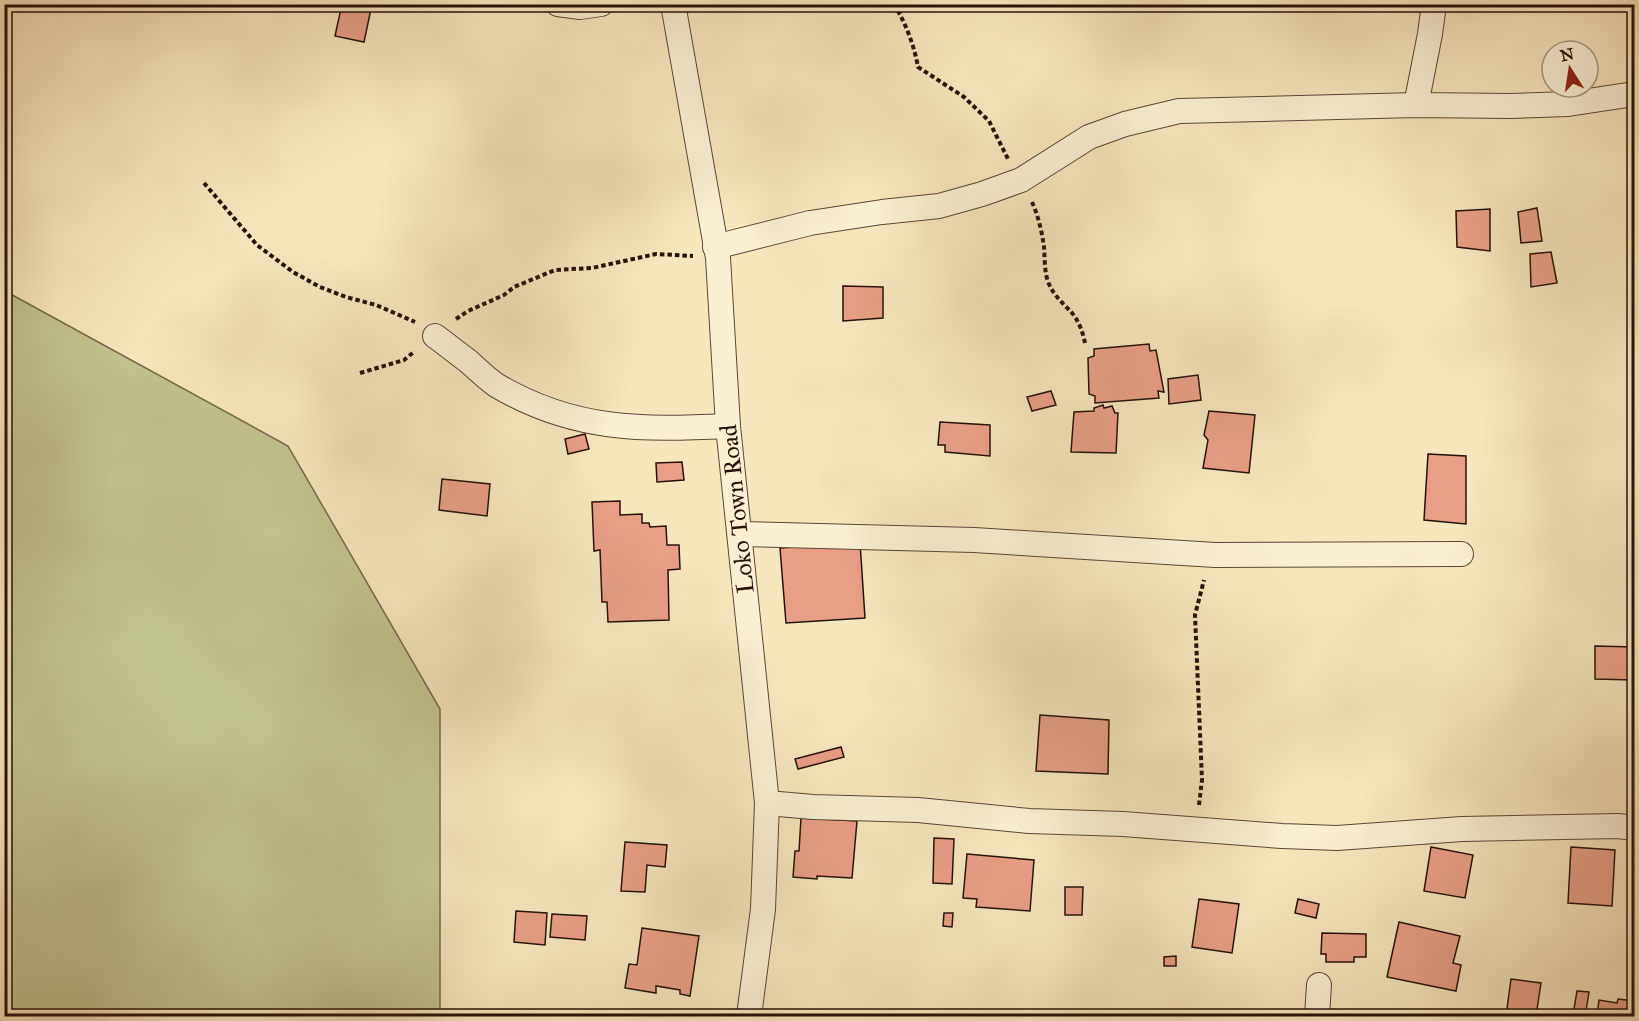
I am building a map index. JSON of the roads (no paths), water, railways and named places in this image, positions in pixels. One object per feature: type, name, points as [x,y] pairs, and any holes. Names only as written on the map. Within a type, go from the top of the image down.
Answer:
[{"type":"street","points":[[558,4],[580,7],[601,4]]},
{"type":"street","name":"Loko Town Road","points":[[673,4],[716,252],[728,426],[767,803],[763,909],[749,1017]]},
{"type":"street","points":[[1416,105],[1434,4]]},
{"type":"street","points":[[716,252],[810,223],[939,206],[982,194],[1021,180],[1089,137],[1125,124],[1179,111],[1416,105],[1556,105],[1630,88]]},
{"type":"street","points":[[435,336],[495,384],[522,398],[592,423],[644,428],[728,426]]},
{"type":"street","points":[[740,534],[974,540],[1215,555],[1461,554]]},
{"type":"street","points":[[767,803],[813,807],[918,810],[1029,821],[1336,838],[1462,829],[1618,826],[1635,828]]},
{"type":"street","points":[[1317,1017],[1319,985]]}]
